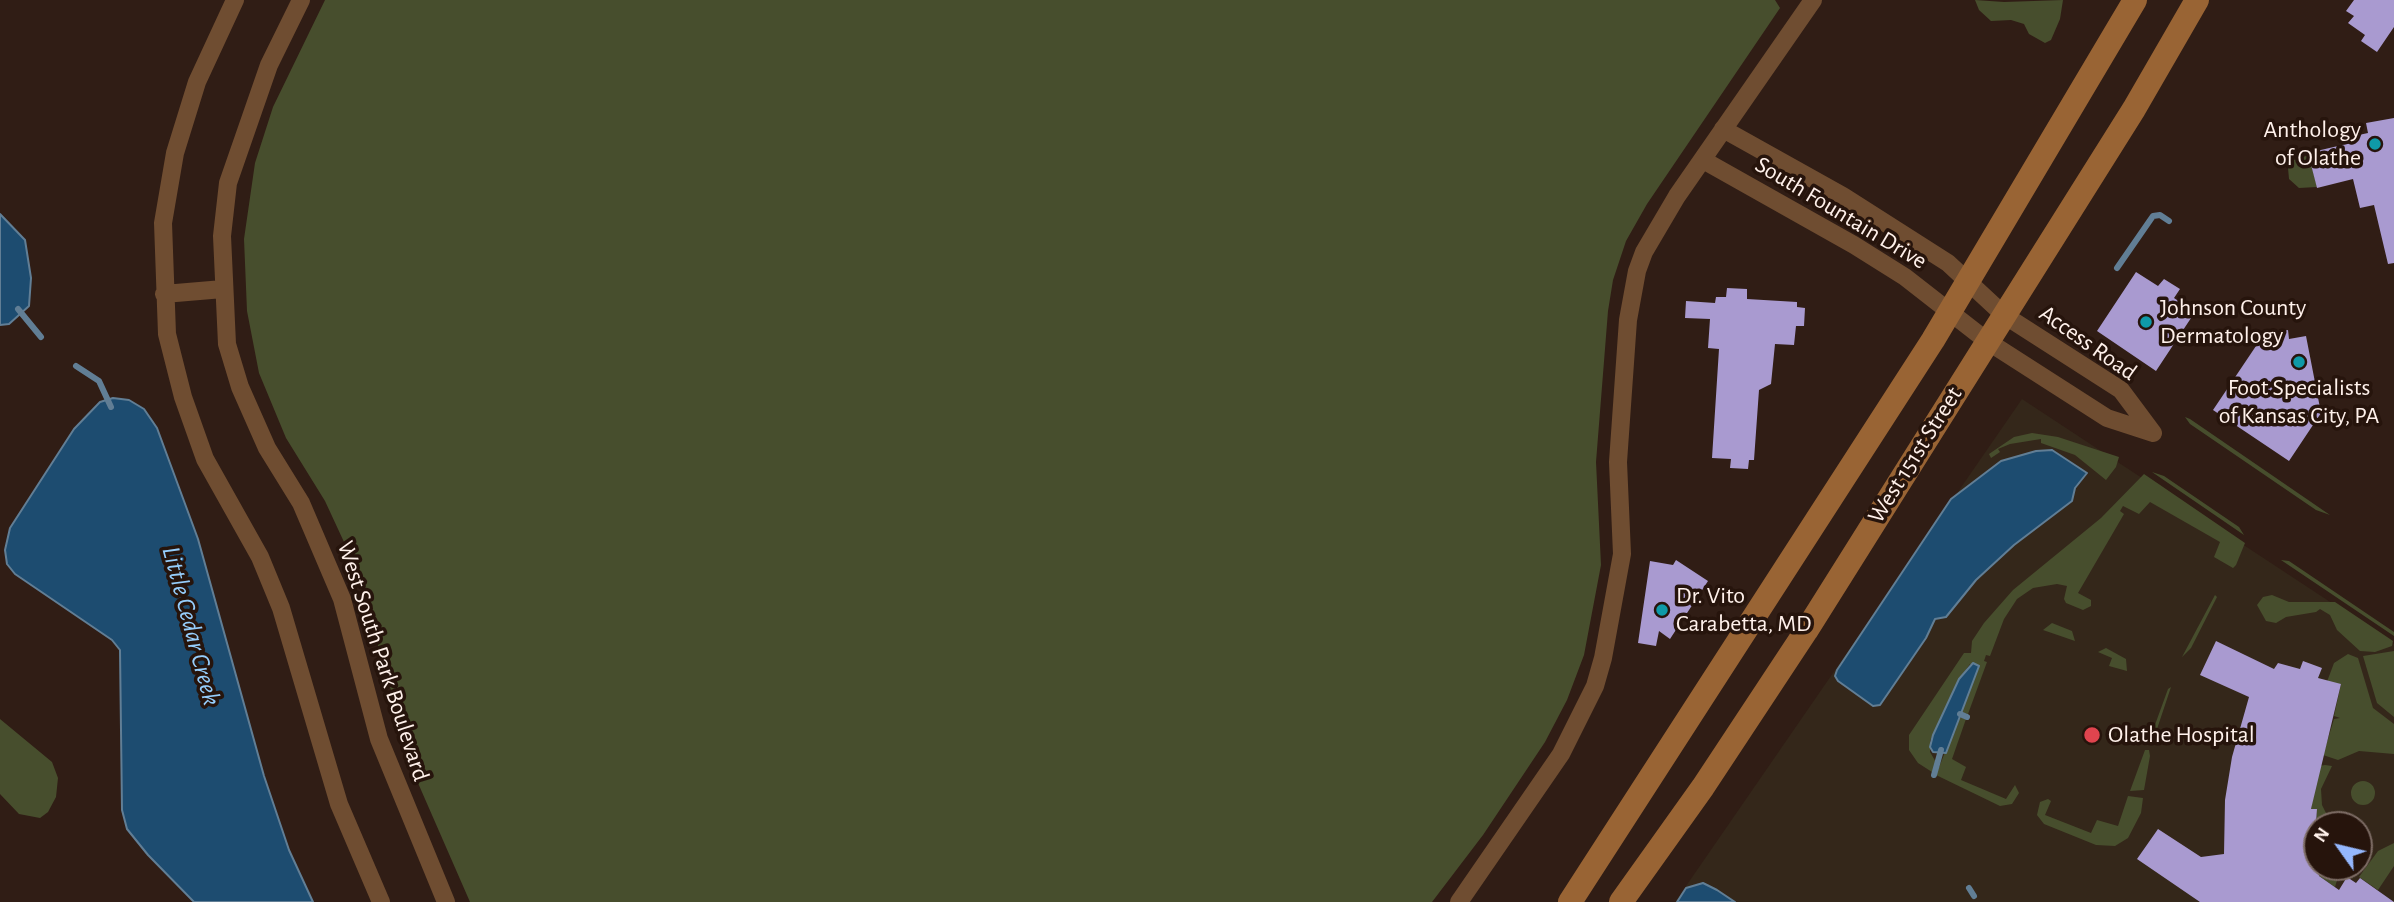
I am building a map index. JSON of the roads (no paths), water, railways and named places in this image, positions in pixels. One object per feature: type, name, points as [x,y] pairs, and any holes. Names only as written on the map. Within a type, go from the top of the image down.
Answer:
[{"type":"main road","name":"West 151st Street","points":[[1570,902],[1842,485],[1951,312],[2134,0]]},
{"type":"main road","name":"West 151st Street","points":[[1621,902],[1703,787],[1806,631],[2134,109],[2197,0]]},
{"type":"street","points":[[235,0],[197,82],[175,153],[163,223],[167,334],[194,431],[205,459],[260,557],[281,608],[338,804],[381,902]]},
{"type":"street","name":"West South Park Boulevard","points":[[301,0],[269,65],[228,183],[222,236],[227,344],[240,387],[267,448],[301,503],[321,544],[342,598],[379,739],[446,902]]},
{"type":"street","points":[[1459,902],[1547,777],[1595,686],[1612,624],[1622,554],[1618,462],[1632,295],[1637,271],[1657,227],[1813,0]]},
{"type":"street","name":"South Fountain Drive","points":[[1724,129],[1843,196],[1925,247],[1970,280]]},
{"type":"street","name":"South Fountain Drive","points":[[1703,160],[1854,245],[1951,312]]},
{"type":"street","name":"Access Road","points":[[1951,312],[1987,341],[2107,418],[2153,433],[2121,390],[2004,315],[1970,280]]},
{"type":"street","points":[[164,294],[223,289]]},
{"type":"water","points":[[0,214],[25,240],[31,278],[29,306],[9,324],[0,325]]},
{"type":"water","points":[[113,398],[129,400],[144,409],[157,428],[198,539],[264,776],[289,850],[313,902],[194,902],[148,855],[127,829],[122,810],[120,650],[112,640],[15,574],[7,564],[5,550],[10,528],[74,429],[100,402]]},
{"type":"water","points":[[2052,450],[2087,473],[2075,488],[2072,501],[2014,545],[1976,580],[1946,617],[1935,619],[1926,638],[1880,705],[1873,706],[1838,681],[1835,676],[1837,670],[1951,499],[2001,461],[2036,451]]},
{"type":"water","points":[[1973,663],[1979,666],[1946,753],[1933,752],[1930,747],[1933,735],[1959,679]]},
{"type":"water","points":[[1703,883],[1735,902],[1677,902],[1686,888]]},
{"type":"waterway","points":[[2117,268],[2153,216],[2160,215],[2169,221]]},
{"type":"waterway","name":"Little Cedar Creek","points":[[18,309],[41,337]]},
{"type":"waterway","name":"Little Cedar Creek","points":[[76,366],[99,381],[111,407]]},
{"type":"waterway","points":[[1960,714],[1967,717]]},
{"type":"waterway","points":[[1934,775],[1941,750]]},
{"type":"waterway","points":[[1969,888],[1974,896]]},
{"type":"place","name":"Anthology of Olathe","points":[[2375,144]]},
{"type":"place","name":"Johnson County Dermatology","points":[[2146,322]]},
{"type":"place","name":"Foot Specialists of Kansas City, PA","points":[[2299,362]]},
{"type":"place","name":"Dr. Vito Carabetta, MD","points":[[1662,610]]},
{"type":"place","name":"Olathe Hospital","points":[[2092,735]]}]
